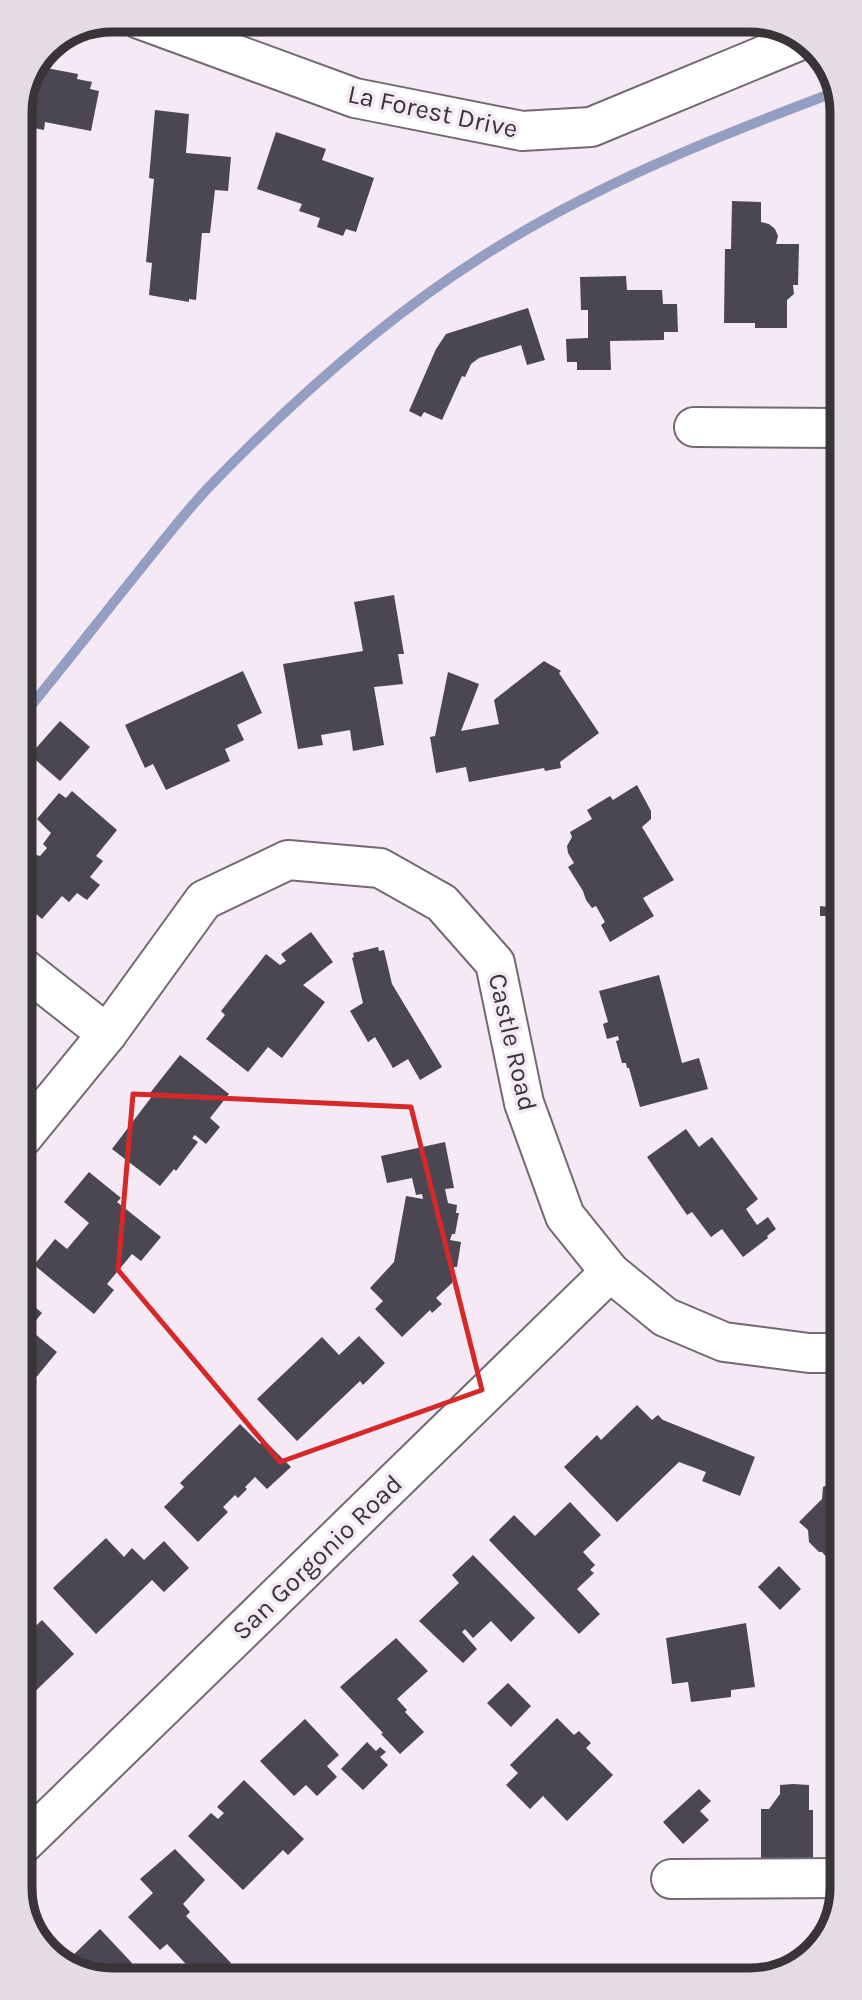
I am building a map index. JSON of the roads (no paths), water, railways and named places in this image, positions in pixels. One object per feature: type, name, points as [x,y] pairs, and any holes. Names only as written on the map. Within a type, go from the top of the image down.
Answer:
[{"type":"street","name":"La Forest Drive","points":[[175,32],[355,98],[522,131],[592,127],[793,43]]},
{"type":"street","points":[[694,427],[830,428]]},
{"type":"street","name":"Castle Road","points":[[32,1126],[107,1034],[204,900],[288,860],[380,868],[442,903],[495,963],[524,1103],[565,1216],[610,1272],[665,1317],[724,1342],[809,1353],[830,1353]]},
{"type":"street","points":[[32,975],[107,1034]]},
{"type":"street","name":"San Gorgonio Road","points":[[32,1835],[610,1272]]},
{"type":"street","points":[[671,1879],[830,1878]]},
{"type":"waterway","points":[[32,704],[208,488],[305,394],[409,307],[483,256],[568,207],[656,164],[829,95]]}]
